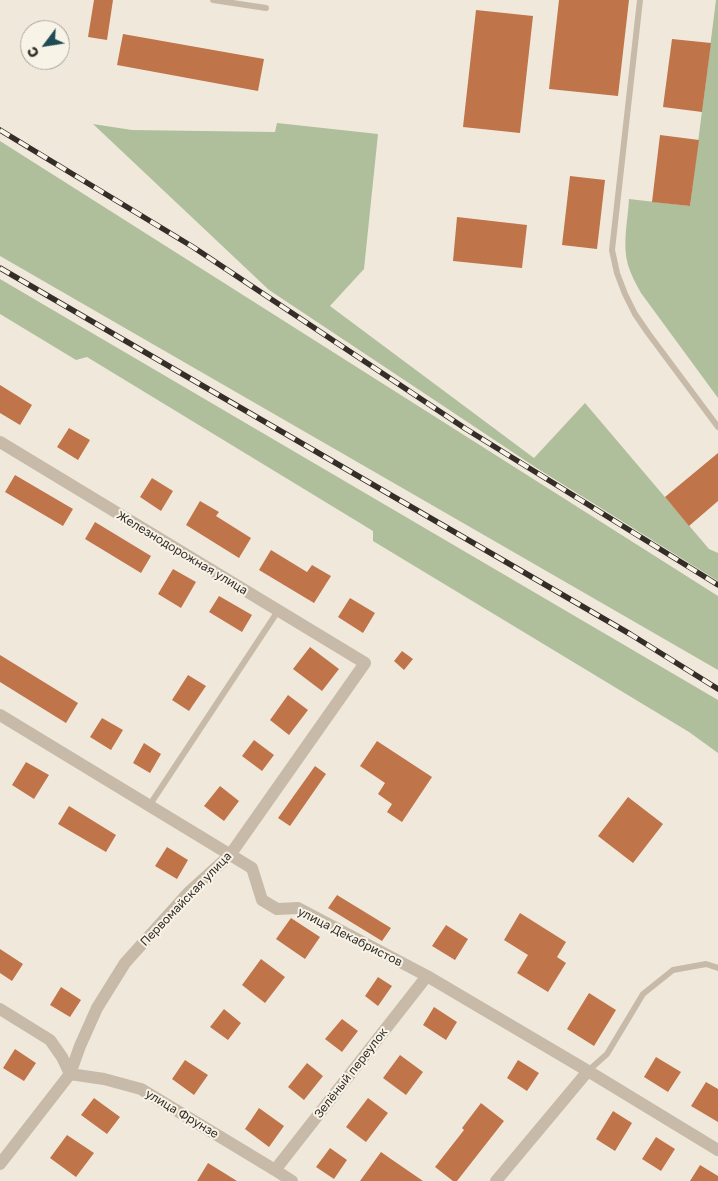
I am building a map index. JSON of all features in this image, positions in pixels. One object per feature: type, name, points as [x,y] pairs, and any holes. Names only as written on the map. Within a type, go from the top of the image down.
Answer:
[{"type":"street","name":"Железнодорожная улица","points":[[0,442],[365,663]]},
{"type":"street","name":"Первомайская улица","points":[[0,1164],[70,1074],[97,1008],[125,963],[188,893],[230,855],[365,663]]},
{"type":"street","name":"улица Декабристов","points":[[0,715],[252,868],[262,900],[277,909],[298,908],[428,976],[718,1150]]},
{"type":"street","name":"Зелёный переулок","points":[[275,1170],[428,976]]},
{"type":"street","points":[[0,1009],[50,1040],[62,1057],[70,1074]]},
{"type":"street","points":[[496,1181],[588,1071]]},
{"type":"street","name":"улица Фрунзе","points":[[70,1074],[104,1079],[141,1089],[292,1181]]},
{"type":"lane","points":[[213,0],[266,8]]},
{"type":"lane","points":[[640,0],[612,250],[617,273],[635,314],[718,427]]},
{"type":"lane","points":[[149,806],[278,611]]},
{"type":"lane","points":[[588,1071],[607,1054],[643,994],[673,970],[706,964],[718,968]]},
{"type":"green space","points":[[716,0],[718,0],[718,398],[641,293],[628,265],[625,240],[629,199],[690,206]]},
{"type":"green space","points":[[277,123],[378,134],[364,269],[330,306],[534,458],[585,403],[709,549],[718,553],[718,581],[535,467],[269,290],[93,124],[132,130],[275,132]]},
{"type":"green space","points":[[0,141],[718,596],[718,670],[0,256]]},
{"type":"green space","points":[[0,279],[718,700],[718,753],[689,732],[373,541],[373,531],[87,357],[76,360],[0,314]]},
{"type":"building","points":[[94,0],[113,0],[107,40],[88,37]]},
{"type":"building","points":[[559,0],[629,0],[618,96],[549,89]]},
{"type":"building","points":[[476,10],[533,16],[520,133],[463,127]]},
{"type":"building","points":[[123,34],[264,59],[258,91],[117,65]]},
{"type":"building","points":[[672,39],[711,43],[702,112],[663,107]]},
{"type":"building","points":[[660,135],[699,140],[690,206],[652,202]]},
{"type":"building","points":[[570,176],[605,180],[597,249],[562,245]]},
{"type":"building","points":[[457,217],[527,225],[522,268],[453,261]]},
{"type":"building","points":[[0,385],[32,405],[20,425],[0,413]]},
{"type":"building","points":[[69,428],[90,440],[78,460],[57,447]]},
{"type":"building","points":[[718,453],[718,501],[689,526],[665,497]]},
{"type":"building","points":[[15,475],[73,509],[63,526],[5,492]]},
{"type":"building","points":[[152,478],[173,491],[161,511],[140,497]]},
{"type":"building","points":[[200,501],[219,512],[216,516],[251,538],[239,558],[186,525]]},
{"type":"building","points":[[95,522],[151,556],[141,573],[85,539]]},
{"type":"building","points":[[271,550],[307,572],[312,565],[331,576],[314,603],[259,570]]},
{"type":"building","points":[[173,569],[196,582],[181,608],[158,594]]},
{"type":"building","points":[[219,596],[252,615],[242,632],[209,612]]},
{"type":"building","points":[[350,598],[375,613],[363,633],[338,617]]},
{"type":"building","points":[[310,647],[339,669],[322,691],[293,669]]},
{"type":"building","points":[[402,651],[413,659],[404,670],[394,661]]},
{"type":"building","points":[[0,655],[78,703],[66,723],[0,682]]},
{"type":"building","points":[[188,675],[206,686],[189,711],[172,700]]},
{"type":"building","points":[[288,695],[308,710],[289,735],[270,720]]},
{"type":"building","points":[[102,718],[123,730],[111,750],[90,737]]},
{"type":"building","points":[[254,740],[274,755],[262,771],[242,756]]},
{"type":"building","points":[[377,741],[432,777],[402,822],[387,812],[392,804],[378,794],[385,783],[360,766]]},
{"type":"building","points":[[144,743],[161,754],[150,773],[133,763]]},
{"type":"building","points":[[26,762],[49,775],[34,799],[12,785]]},
{"type":"building","points":[[315,766],[326,774],[290,826],[278,818]]},
{"type":"building","points":[[220,786],[239,801],[224,821],[204,806]]},
{"type":"building","points":[[628,797],[663,824],[633,863],[598,836]]},
{"type":"building","points":[[69,806],[116,835],[106,852],[58,824]]},
{"type":"building","points":[[167,847],[188,860],[177,879],[155,866]]},
{"type":"building","points":[[337,895],[391,928],[382,941],[328,908]]},
{"type":"building","points":[[520,913],[566,942],[557,957],[566,963],[548,992],[517,973],[528,955],[504,940]]},
{"type":"building","points":[[291,918],[320,937],[305,959],[276,939]]},
{"type":"building","points":[[446,925],[468,939],[455,960],[432,946]]},
{"type":"building","points":[[0,949],[23,964],[12,981],[0,973]]},
{"type":"building","points":[[261,959],[285,977],[265,1003],[242,985]]},
{"type":"building","points":[[378,977],[392,986],[378,1006],[365,996]]},
{"type":"building","points":[[61,987],[81,1000],[70,1017],[50,1005]]},
{"type":"building","points":[[589,993],[616,1010],[594,1046],[567,1029]]},
{"type":"building","points":[[434,1007],[457,1022],[446,1040],[423,1025]]},
{"type":"building","points":[[224,1009],[241,1023],[228,1040],[210,1027]]},
{"type":"building","points":[[342,1019],[358,1031],[342,1052],[325,1039]]},
{"type":"building","points":[[15,1049],[36,1063],[24,1081],[3,1068]]},
{"type":"building","points":[[400,1055],[423,1072],[406,1095],[383,1078]]},
{"type":"building","points":[[656,1057],[681,1072],[668,1092],[644,1077]]},
{"type":"building","points":[[185,1060],[208,1075],[194,1095],[172,1079]]},
{"type":"building","points":[[518,1060],[539,1073],[527,1091],[507,1078]]},
{"type":"building","points":[[307,1063],[323,1076],[304,1100],[288,1087]]},
{"type":"building","points":[[706,1082],[718,1089],[718,1122],[691,1106]]},
{"type":"building","points":[[94,1098],[120,1117],[107,1134],[81,1115]]},
{"type":"building","points":[[368,1098],[388,1113],[366,1142],[346,1127]]},
{"type":"building","points":[[481,1103],[504,1121],[457,1181],[453,1181],[435,1167],[464,1130],[462,1128]]},
{"type":"building","points":[[259,1108],[284,1126],[269,1147],[245,1129]]},
{"type":"building","points":[[613,1111],[632,1123],[615,1151],[596,1139]]},
{"type":"building","points":[[67,1135],[94,1153],[76,1177],[50,1158]]},
{"type":"building","points":[[656,1137],[675,1149],[661,1171],[642,1159]]},
{"type":"building","points":[[330,1148],[347,1160],[334,1179],[316,1167]]},
{"type":"building","points":[[381,1152],[391,1159],[423,1181],[360,1181]]},
{"type":"building","points":[[208,1163],[237,1181],[197,1181]]},
{"type":"building","points":[[700,1165],[718,1176],[718,1181],[690,1181]]},
{"type":"railway","points":[[0,130],[193,247],[466,429],[718,585]]},
{"type":"railway","points":[[0,268],[630,634],[718,689]]}]
